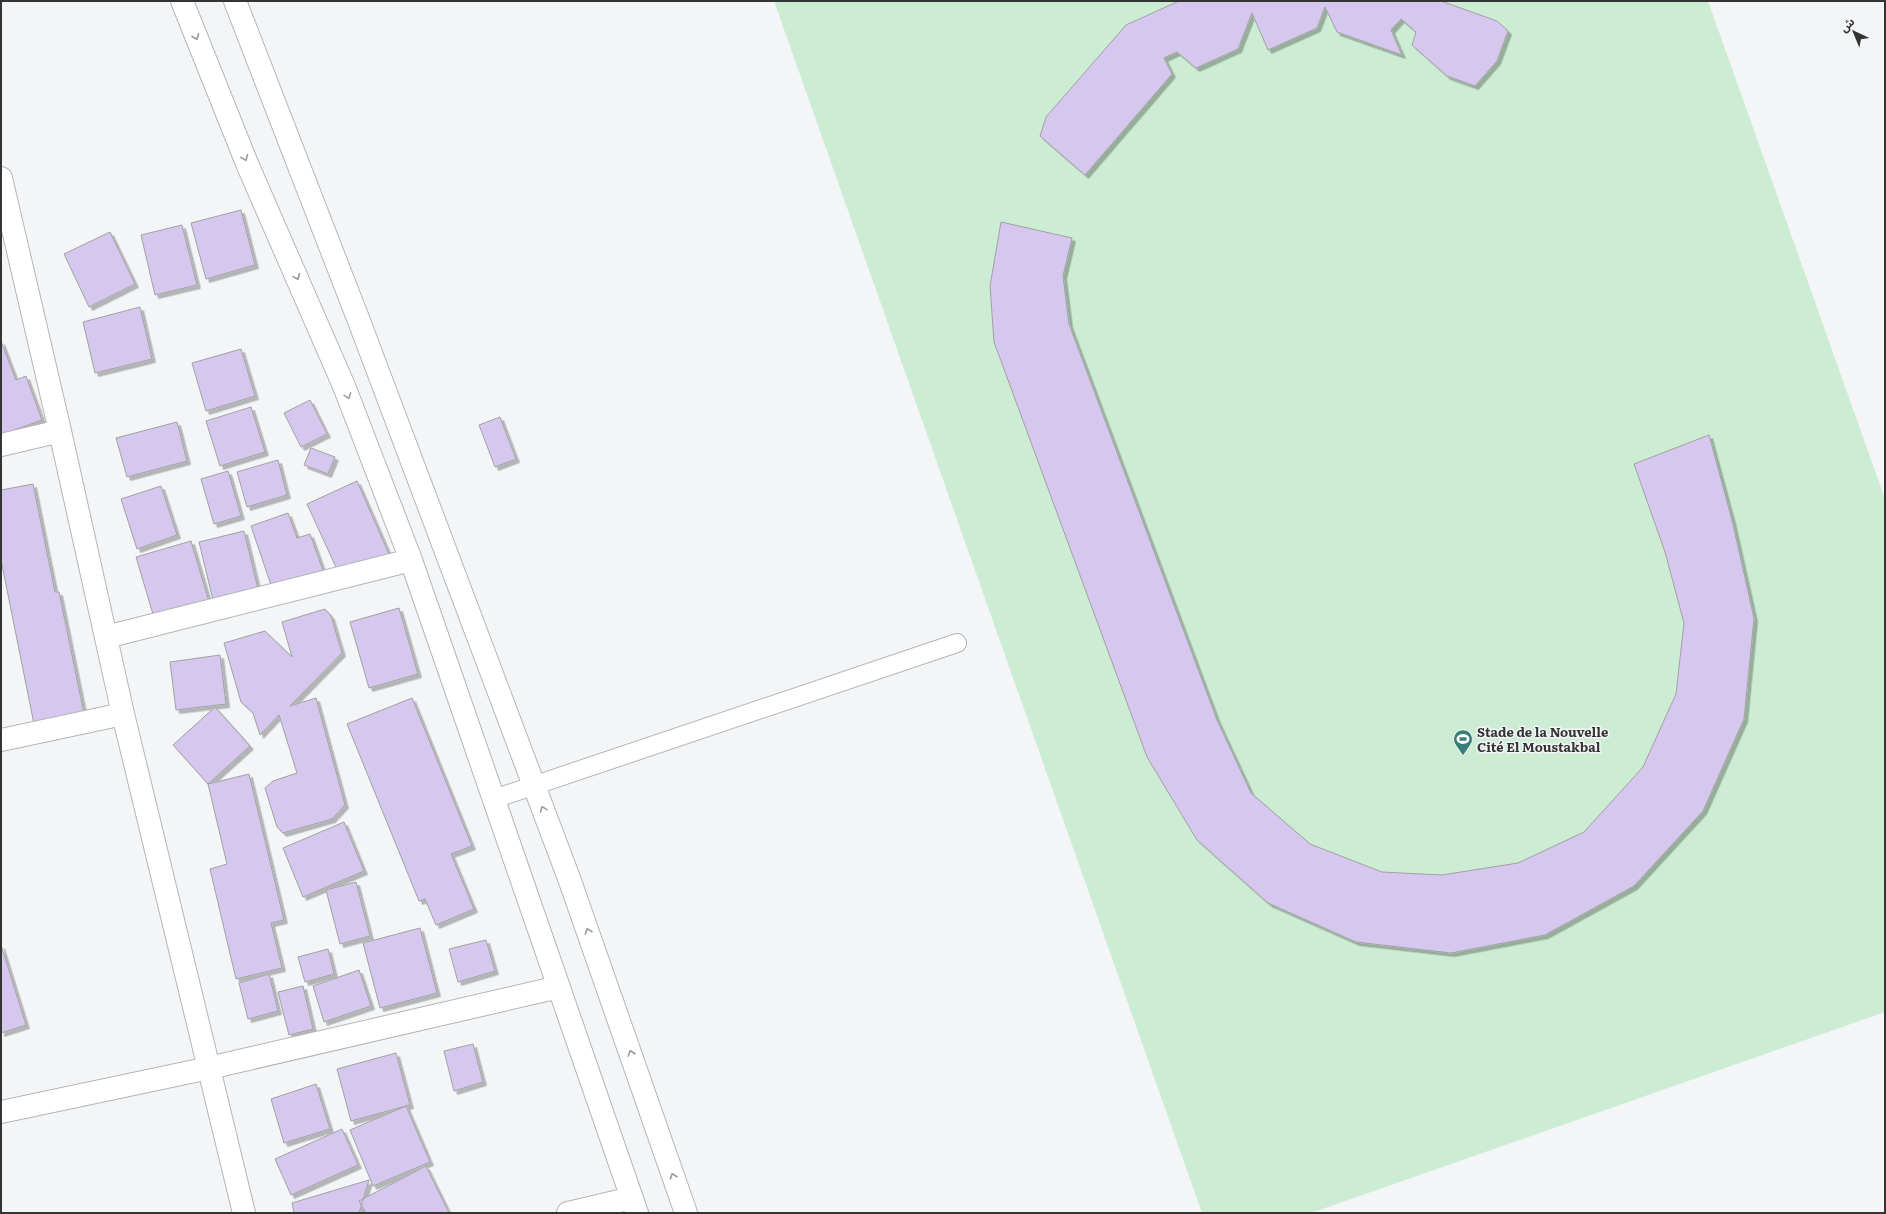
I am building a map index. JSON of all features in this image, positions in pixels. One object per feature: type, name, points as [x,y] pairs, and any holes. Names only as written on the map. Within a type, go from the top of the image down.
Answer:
[{"type":"street","points":[[182,1],[248,166],[344,386],[411,560],[635,1205],[568,1213]]},
{"type":"street","points":[[235,1],[357,314],[570,881],[686,1213]]},
{"type":"street","points":[[1,178],[60,431],[123,714],[244,1213]]},
{"type":"street","points":[[1,445],[60,431]]},
{"type":"street","points":[[106,637],[411,560]]},
{"type":"street","points":[[1,740],[123,714]]},
{"type":"street","points":[[1,1112],[210,1068],[559,987]]},
{"type":"lane","points":[[494,800],[957,643]]},
{"type":"green space","name":"Stade de la Nouvelle Cité El Moustakbal","points":[[774,1],[1708,1],[1885,499],[1885,1012],[1311,1213],[1202,1213]]},
{"type":"building","points":[[1179,1],[1441,1],[1497,21],[1508,31],[1497,61],[1475,86],[1447,76],[1412,45],[1416,32],[1401,19],[1391,30],[1402,55],[1337,32],[1325,7],[1317,28],[1268,50],[1252,13],[1238,49],[1196,68],[1177,52],[1164,58],[1172,74],[1085,175],[1040,136],[1046,117],[1126,25]]},
{"type":"building","points":[[241,210],[255,265],[206,279],[191,223]]},
{"type":"building","points":[[1001,222],[1072,238],[1063,276],[1069,324],[1217,720],[1251,793],[1310,844],[1382,872],[1442,875],[1518,863],[1584,832],[1643,767],[1676,694],[1684,623],[1665,552],[1634,464],[1709,435],[1732,520],[1754,618],[1744,719],[1703,811],[1634,886],[1545,935],[1451,953],[1356,942],[1268,903],[1197,840],[1147,757],[994,342],[990,286]]},
{"type":"building","points":[[182,225],[197,285],[155,295],[141,235]]},
{"type":"building","points":[[110,232],[135,284],[89,307],[64,254]]},
{"type":"building","points":[[140,307],[152,359],[95,373],[83,322]]},
{"type":"building","points":[[1,341],[16,380],[26,376],[42,420],[1,435]]},
{"type":"building","points":[[241,349],[255,396],[206,411],[192,363]]},
{"type":"building","points":[[310,400],[327,434],[301,447],[284,413]]},
{"type":"building","points":[[251,407],[265,452],[220,466],[206,421]]},
{"type":"building","points":[[500,417],[516,459],[495,467],[479,425]]},
{"type":"building","points":[[177,422],[187,461],[127,477],[116,438]]},
{"type":"building","points":[[311,448],[335,457],[328,474],[304,465]]},
{"type":"building","points":[[278,460],[287,495],[247,507],[237,472]]},
{"type":"building","points":[[228,471],[241,516],[214,524],[201,479]]},
{"type":"building","points":[[357,481],[389,554],[340,576],[307,504]]},
{"type":"building","points":[[33,484],[55,592],[59,592],[86,723],[36,734],[1,560],[1,490]]},
{"type":"building","points":[[161,486],[177,535],[137,549],[121,499]]},
{"type":"building","points":[[288,513],[297,538],[310,534],[324,573],[273,591],[251,526]]},
{"type":"building","points":[[244,531],[259,593],[214,604],[199,542]]},
{"type":"building","points":[[191,541],[210,605],[155,621],[136,557]]},
{"type":"building","points":[[399,608],[418,674],[369,688],[350,622]]},
{"type":"building","points":[[325,609],[331,616],[342,653],[290,706],[316,698],[345,805],[332,819],[283,833],[277,827],[265,788],[273,781],[297,773],[279,715],[260,735],[253,713],[241,702],[224,643],[265,631],[292,657],[282,622]]},
{"type":"building","points":[[220,655],[226,704],[176,710],[170,662]]},
{"type":"building","points":[[412,698],[472,846],[451,854],[474,909],[436,925],[425,899],[419,901],[347,724]]},
{"type":"building","points":[[215,707],[250,746],[208,784],[173,745]]},
{"type":"building","points":[[249,774],[284,920],[271,923],[282,968],[236,979],[210,869],[227,864],[208,784]]},
{"type":"building","points":[[344,822],[364,871],[303,897],[283,848]]},
{"type":"building","points":[[356,882],[370,936],[340,944],[326,890]]},
{"type":"building","points":[[420,928],[437,993],[380,1008],[363,943]]},
{"type":"building","points":[[486,940],[495,971],[458,982],[449,949]]},
{"type":"building","points":[[1,945],[26,1025],[1,1033]]},
{"type":"building","points":[[328,949],[334,974],[305,982],[298,957]]},
{"type":"building","points":[[359,970],[371,1006],[324,1022],[313,986]]},
{"type":"building","points":[[269,974],[278,1011],[248,1019],[239,983]]},
{"type":"building","points":[[303,986],[313,1029],[289,1035],[278,992]]},
{"type":"building","points":[[473,1044],[483,1082],[454,1091],[444,1051]]},
{"type":"building","points":[[396,1053],[410,1105],[351,1121],[337,1069]]},
{"type":"building","points":[[316,1084],[330,1129],[284,1143],[271,1099]]},
{"type":"building","points":[[406,1106],[430,1162],[373,1186],[350,1130]]},
{"type":"building","points":[[342,1129],[358,1165],[291,1195],[275,1159]]},
{"type":"building","points":[[426,1166],[449,1213],[366,1213],[359,1201]]},
{"type":"building","points":[[369,1180],[359,1213],[294,1213],[292,1203]]},
{"type":"place","name":"Stade de la Nouvelle Cité El Moustakbal","points":[[1463,756]]}]
